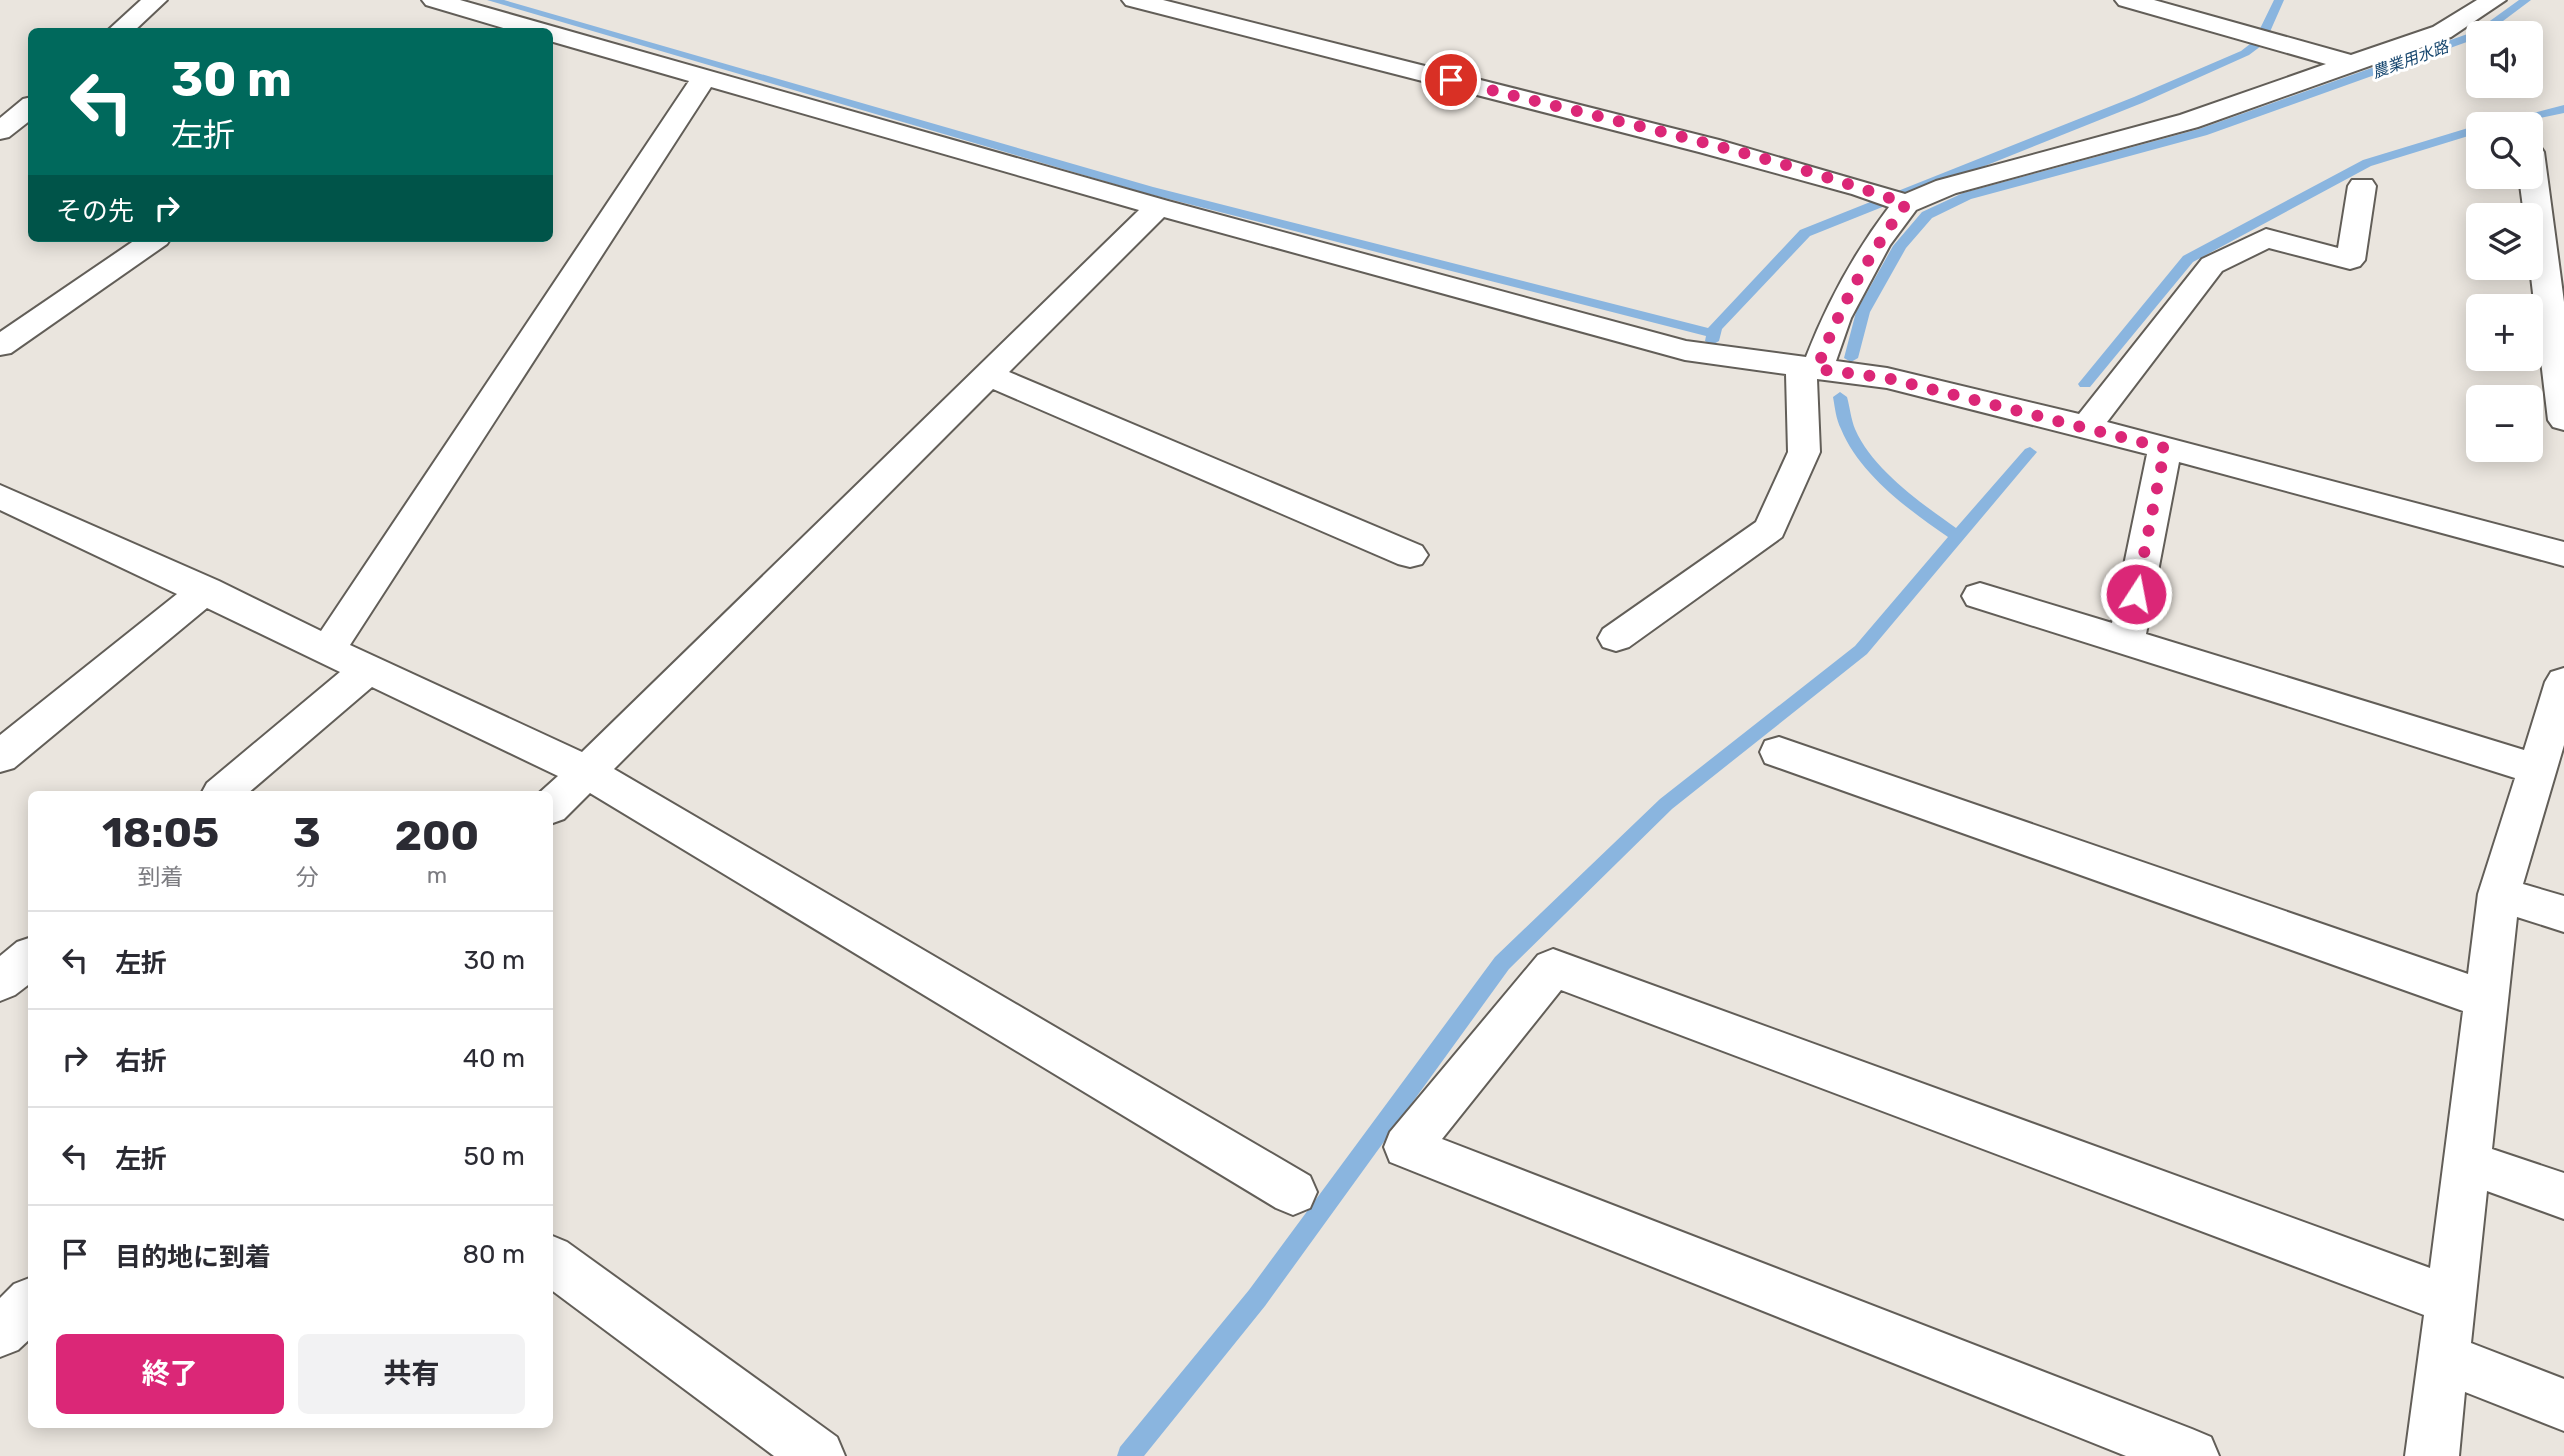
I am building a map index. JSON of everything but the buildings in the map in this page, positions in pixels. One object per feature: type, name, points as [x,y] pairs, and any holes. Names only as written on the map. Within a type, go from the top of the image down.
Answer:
[{"type":"street","points":[[123,28],[155,0]]},
{"type":"street","points":[[435,0],[483,14],[524,13],[705,76],[1158,207],[1685,350],[1887,378],[2086,427],[2564,554]]},
{"type":"street","points":[[1134,0],[1709,146],[1894,200],[2189,121],[2442,32],[2494,0]]},
{"type":"street","points":[[2127,0],[2350,63]]},
{"type":"street","points":[[463,28],[483,14]]},
{"type":"street","points":[[329,648],[705,76]]},
{"type":"street","points":[[0,131],[28,107]]},
{"type":"street","points":[[2086,427],[2212,265],[2266,239],[2350,260],[2362,186]]},
{"type":"street","points":[[2535,189],[2564,420]]},
{"type":"street","points":[[1616,638],[1770,530],[1804,452],[1809,368],[1876,244],[1894,200]]},
{"type":"street","points":[[553,804],[1158,207]]},
{"type":"street","points":[[0,346],[151,242]]},
{"type":"street","points":[[988,375],[1410,555]]},
{"type":"street","points":[[2126,642],[2165,448]]},
{"type":"street","points":[[0,496],[206,590],[586,772],[1293,1192]]},
{"type":"street","points":[[0,757],[206,590]]},
{"type":"street","points":[[1980,596],[2538,770]]},
{"type":"street","points":[[225,791],[370,668]]},
{"type":"street","points":[[2432,1456],[2499,894],[2564,682]]},
{"type":"street","points":[[1779,752],[2486,1000]]},
{"type":"street","points":[[2499,894],[2564,914]]},
{"type":"street","points":[[0,982],[28,959]]},
{"type":"street","points":[[2192,1456],[1407,1147],[1553,968],[2451,1300]]},
{"type":"street","points":[[2467,1162],[2564,1196]]},
{"type":"street","points":[[553,1261],[818,1456]]},
{"type":"street","points":[[0,1332],[28,1306]]},
{"type":"street","points":[[2444,1358],[2564,1405]]},
{"type":"waterway","points":[[492,0],[1149,190],[1713,334]]},
{"type":"waterway","points":[[1712,341],[1715,328],[1805,233],[2138,100],[2245,53],[2259,43],[2279,0]]},
{"type":"waterway","name":"農業用水路","points":[[2497,21],[2526,0]]},
{"type":"waterway","points":[[1851,358],[1863,312],[1900,246],[1927,215],[1967,196],[2203,132],[2466,38]]},
{"type":"waterway","points":[[2543,114],[2564,109]]},
{"type":"waterway","points":[[2085,384],[2188,259],[2367,163],[2466,133]]},
{"type":"waterway","points":[[1840,397],[1848,429],[1866,457],[1880,473],[1929,516],[1957,536]]},
{"type":"waterway","points":[[1129,1456],[1257,1298],[1502,963],[1666,804],[1861,650],[2030,452]]},
{"type":"route","points":[[1451,80],[1709,146],[1862,188],[1906,204],[1876,244],[1836,318],[1817,369],[1887,378],[2031,412],[2165,448],[2136,594]]}]
